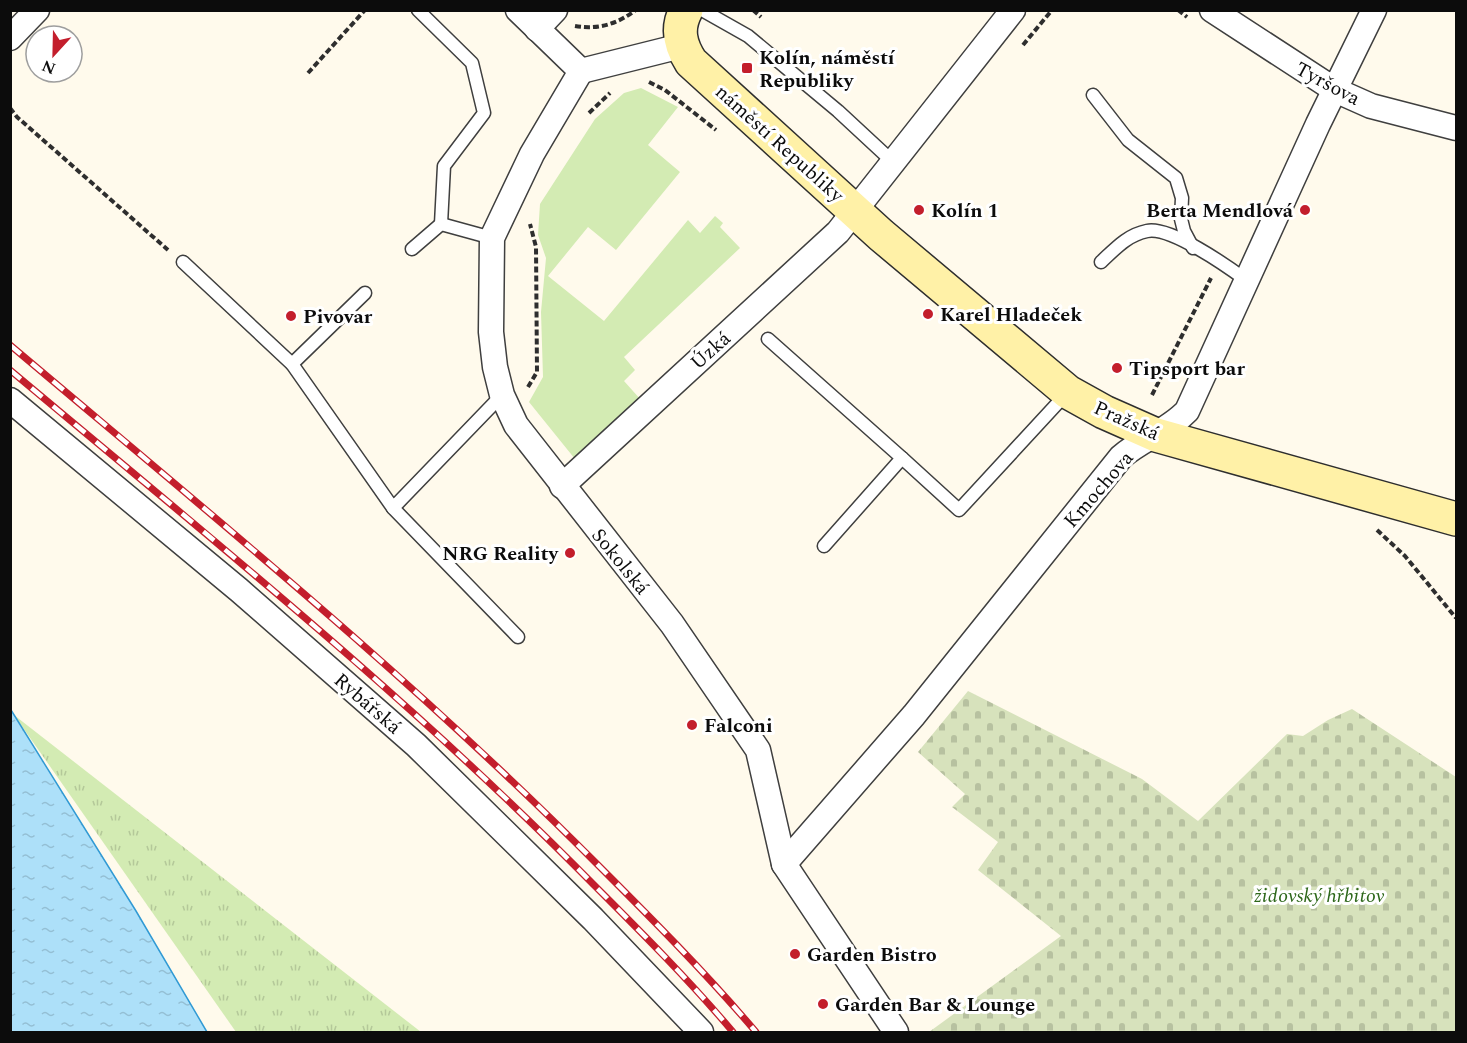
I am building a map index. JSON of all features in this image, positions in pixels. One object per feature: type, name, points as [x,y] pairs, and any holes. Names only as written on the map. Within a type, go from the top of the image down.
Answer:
[{"type":"street","points":[[10,38],[37,10]]},
{"type":"street","points":[[518,10],[581,71],[681,46],[680,21],[686,10]]},
{"type":"street","name":"náměstí Republiky","points":[[681,46],[697,68],[855,211],[1013,10]]},
{"type":"street","name":"Tyršova","points":[[1212,10],[1335,90],[1371,105],[1456,128]]},
{"type":"street","name":"Kmochova","points":[[784,864],[914,715],[1121,457],[1133,447],[1177,421],[1187,411],[1246,280],[1374,10]]},
{"type":"street","points":[[537,29],[554,11]]},
{"type":"street","name":"Sokolská","points":[[581,71],[532,154],[492,238],[491,332],[512,394],[516,425],[672,624],[758,750],[784,864],[896,1032]]},
{"type":"street","name":"Pražská","points":[[855,211],[1068,392],[1104,412],[1156,435],[1456,519]]},
{"type":"street","name":"Úzká","points":[[562,486],[838,232],[855,211]]},
{"type":"street","name":"Rybářská","points":[[10,400],[239,590],[416,745],[593,919],[701,1032]]},
{"type":"lane","points":[[412,249],[441,224],[444,166],[484,113],[472,63],[418,10]]},
{"type":"lane","points":[[702,10],[748,36],[838,111],[893,162]]},
{"type":"lane","points":[[1093,95],[1128,140],[1176,178],[1182,198],[1181,219],[1184,231],[1194,248]]},
{"type":"lane","points":[[441,224],[492,238]]},
{"type":"lane","points":[[1101,262],[1126,239],[1148,230],[1165,232],[1246,280]]},
{"type":"lane","points":[[183,262],[292,364],[393,508],[518,637]]},
{"type":"lane","points":[[292,364],[365,293]]},
{"type":"lane","points":[[768,339],[959,510],[1068,392]]},
{"type":"lane","points":[[393,508],[512,394]]},
{"type":"lane","points":[[824,546],[902,458]]},
{"type":"path","points":[[308,73],[365,10]]},
{"type":"path","points":[[554,11],[575,26],[591,29],[622,20],[636,10]]},
{"type":"path","points":[[638,80],[665,90],[688,107]]},
{"type":"path","points":[[587,115],[617,88]]},
{"type":"path","points":[[10,108],[16,117],[183,262]]},
{"type":"path","points":[[512,394],[537,372],[536,248],[530,222]]},
{"type":"path","points":[[1374,527],[1405,556],[1456,618]]},
{"type":"green space","points":[[641,88],[678,107],[648,145],[680,172],[616,250],[588,227],[548,276],[604,321],[688,220],[700,233],[715,216],[723,223],[720,227],[740,248],[624,357],[635,370],[624,381],[641,400],[575,459],[529,402],[543,377],[541,312],[546,258],[538,235],[540,204],[595,119],[624,93]]},
{"type":"green space","name":"židovský hřbitov","points":[[968,691],[1142,779],[1198,821],[1287,734],[1303,736],[1328,720],[1352,709],[1456,777],[1456,1032],[929,1032],[1061,936],[978,870],[998,842],[952,807],[965,794],[918,752]]},
{"type":"green space","points":[[14,715],[421,1032],[236,1032]]},
{"type":"water","points":[[11,710],[136,911],[207,1032],[11,1032]]},
{"type":"railway","points":[[10,345],[308,597],[454,727],[636,903],[698,967],[756,1032]]},
{"type":"railway","points":[[10,370],[308,621],[454,750],[630,921],[733,1032]]},
{"type":"place","name":"Kolín, náměstí Republiky","points":[[747,68]]},
{"type":"place","name":"Kolín 1","points":[[919,210]]},
{"type":"place","name":"Berta Mendlová","points":[[1305,210]]},
{"type":"place","name":"Karel Hladeček","points":[[928,314]]},
{"type":"place","name":"Pivovar","points":[[291,316]]},
{"type":"place","name":"Tipsport bar","points":[[1117,368]]},
{"type":"place","name":"NRG Reality","points":[[570,553]]},
{"type":"place","name":"Falconi","points":[[692,725]]},
{"type":"place","name":"Garden Bistro","points":[[795,954]]},
{"type":"place","name":"Garden Bar & Lounge","points":[[823,1004]]}]
